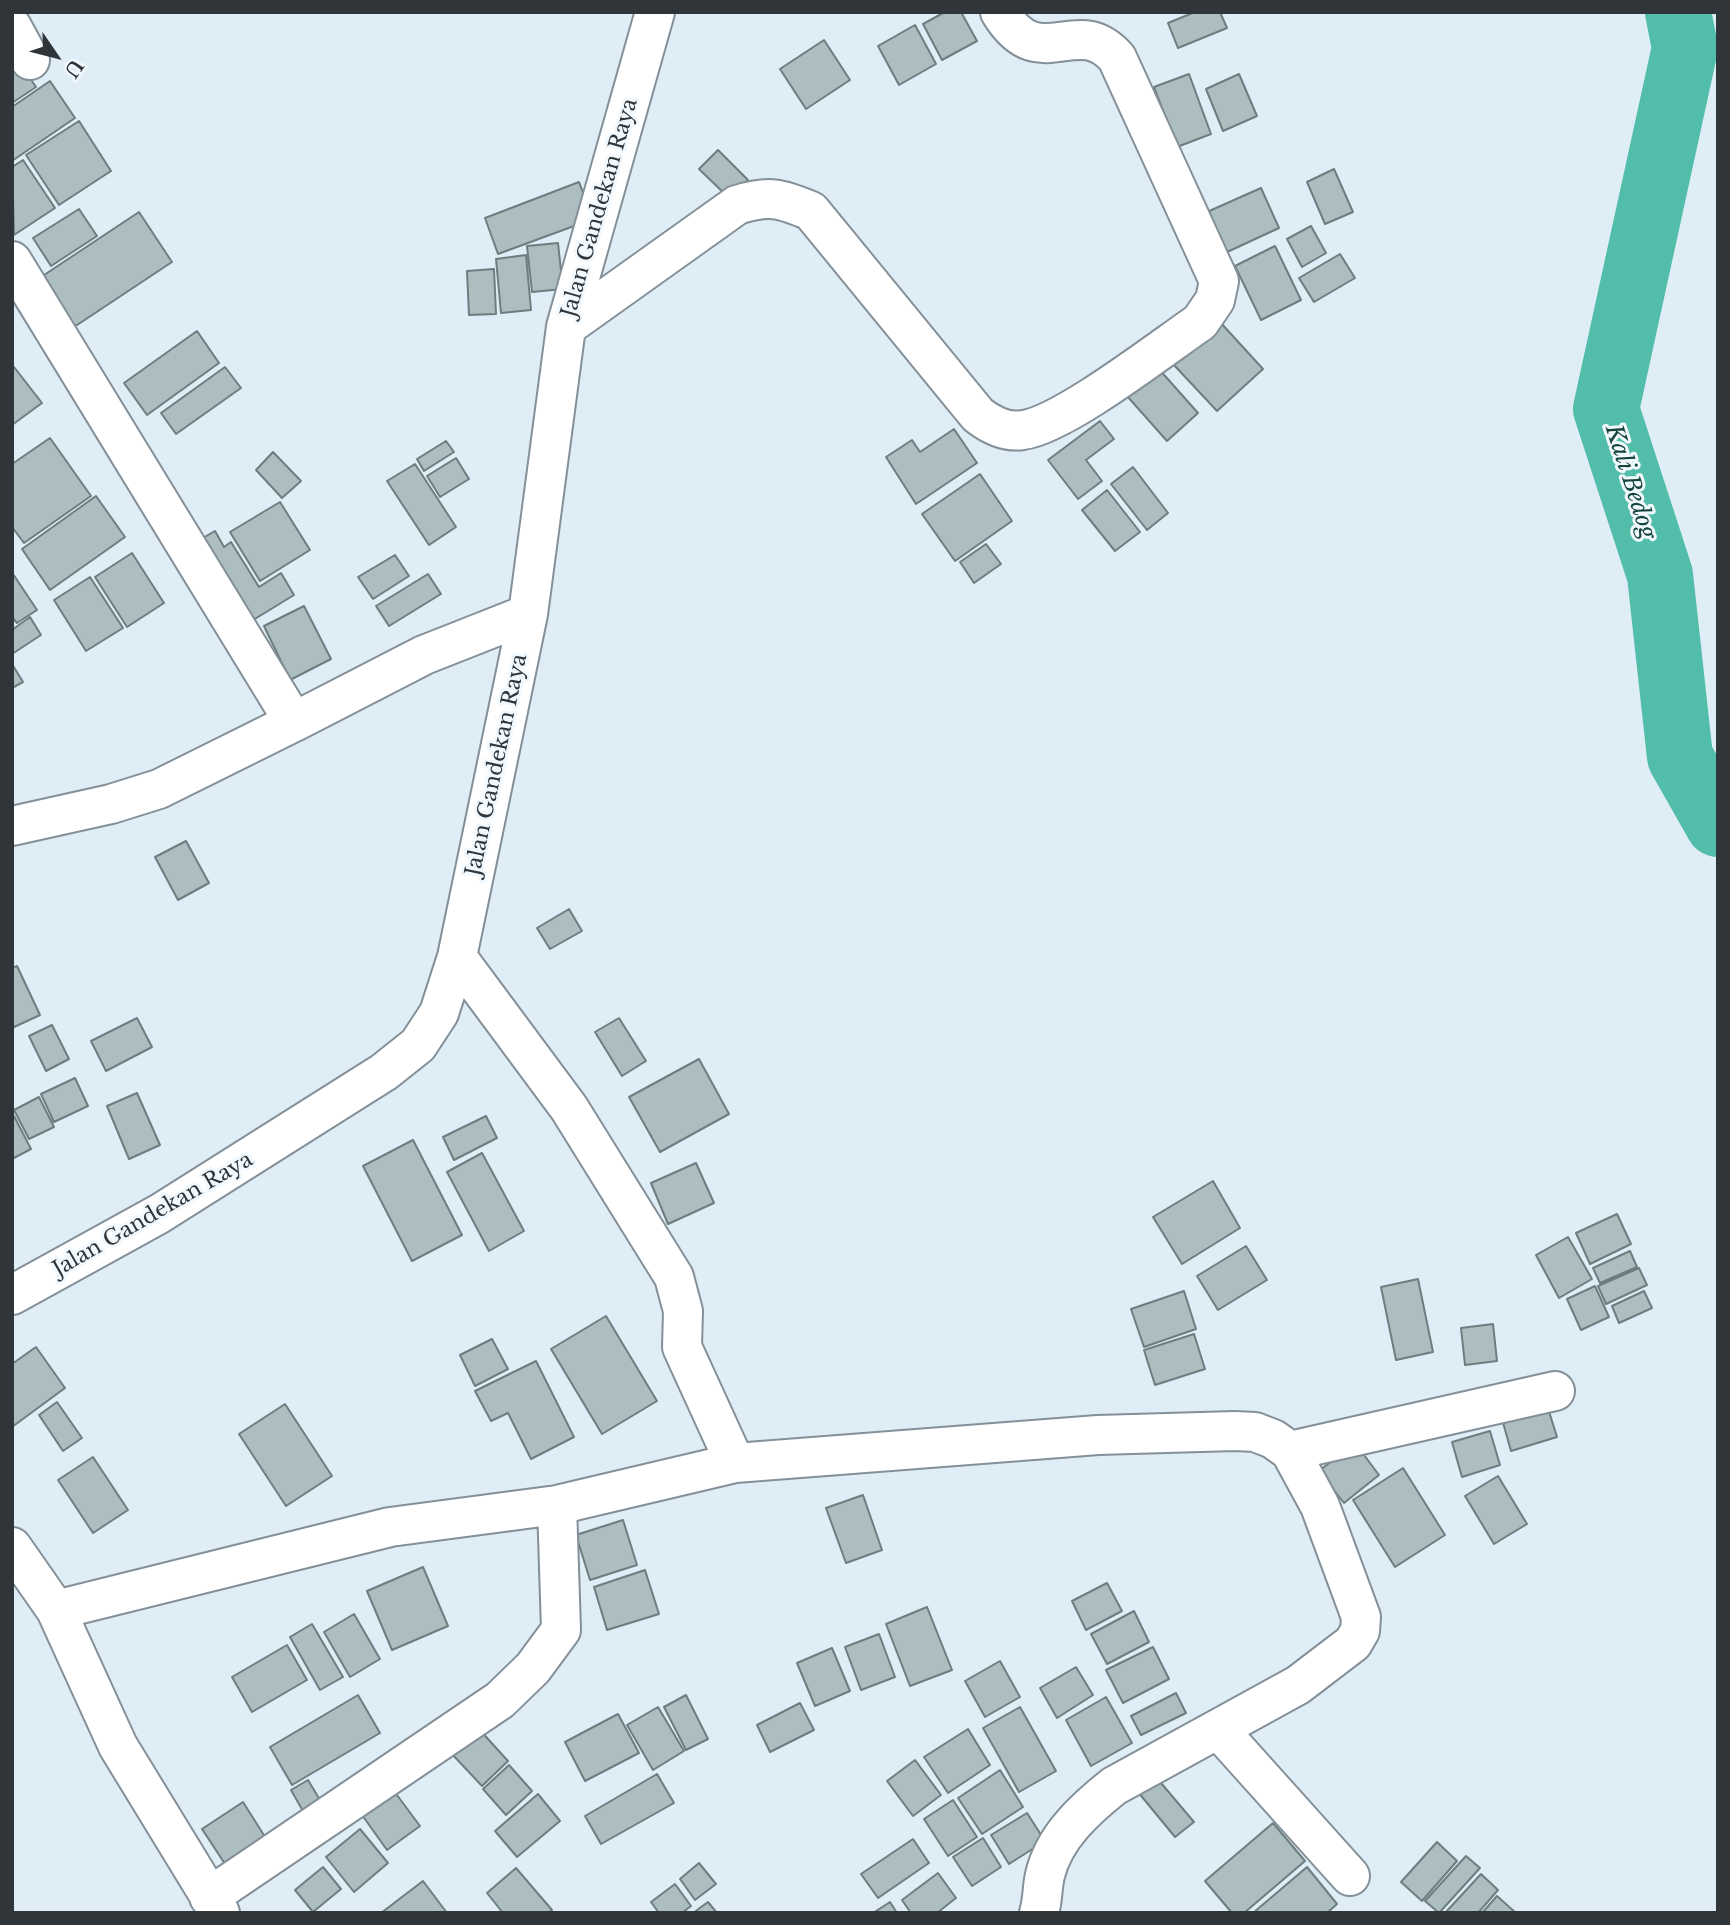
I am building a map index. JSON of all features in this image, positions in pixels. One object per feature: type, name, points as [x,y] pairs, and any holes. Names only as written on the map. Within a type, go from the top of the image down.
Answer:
[{"type":"street","name":"Jalan Gandekan Raya","points":[[12,1295],[159,1214],[384,1072],[418,1045],[439,1013],[457,957],[528,614],[566,327],[655,12]]},
{"type":"street","points":[[566,327],[737,205],[760,198],[782,198],[811,211],[978,415],[1003,429],[1022,430],[1054,420],[1200,322],[1215,300],[1219,281],[1117,58],[1108,49],[1083,39],[1037,45],[1023,40],[1011,30],[1000,12]]},
{"type":"street","points":[[12,27],[30,60]]},
{"type":"street","points":[[12,261],[294,722]]},
{"type":"street","points":[[12,826],[111,804],[159,789],[195,774],[424,654],[528,614]]},
{"type":"street","points":[[457,957],[569,1108],[674,1277],[683,1311],[682,1347],[735,1463]]},
{"type":"street","points":[[1290,1451],[1555,1391]]},
{"type":"street","points":[[56,1609],[390,1527],[557,1505],[735,1463],[1070,1437],[1236,1431],[1255,1432],[1273,1439],[1290,1451],[1320,1506],[1360,1617],[1360,1631],[1353,1643],[1298,1685],[1114,1786],[1091,1803],[1055,1847],[1045,1875],[1044,1909]]},
{"type":"street","points":[[21,1560],[56,1609],[118,1746],[214,1905],[500,1700],[533,1668],[561,1630],[557,1505]]},
{"type":"street","points":[[1218,1729],[1350,1876]]},
{"type":"building","points":[[945,12],[961,12],[977,41],[942,60],[923,24]]},
{"type":"building","points":[[1195,12],[1220,12],[1227,28],[1178,48],[1168,23]]},
{"type":"building","points":[[915,25],[936,64],[899,85],[878,46]]},
{"type":"building","points":[[824,40],[850,80],[806,109],[780,69]]},
{"type":"building","points":[[12,52],[36,87],[12,103]]},
{"type":"building","points":[[1189,74],[1211,134],[1177,147],[1154,87]]},
{"type":"building","points":[[1239,74],[1257,116],[1223,131],[1206,89]]},
{"type":"building","points":[[50,81],[75,118],[12,161],[12,107]]},
{"type":"building","points":[[79,121],[111,171],[59,205],[26,155]]},
{"type":"building","points":[[718,150],[748,180],[729,198],[699,169]]},
{"type":"building","points":[[23,160],[55,208],[14,235],[12,167]]},
{"type":"building","points":[[1334,169],[1353,212],[1325,224],[1307,182]]},
{"type":"building","points":[[579,182],[593,219],[498,254],[485,218]]},
{"type":"building","points":[[1261,188],[1279,228],[1225,253],[1207,212]]},
{"type":"building","points":[[79,209],[97,236],[51,266],[33,238]]},
{"type":"building","points":[[139,212],[172,262],[68,331],[35,281]]},
{"type":"building","points":[[1311,226],[1326,253],[1302,267],[1287,239]]},
{"type":"building","points":[[558,243],[563,289],[532,292],[527,246]]},
{"type":"building","points":[[1275,246],[1301,300],[1261,320],[1235,266]]},
{"type":"building","points":[[1340,254],[1355,278],[1314,302],[1299,278]]},
{"type":"building","points":[[526,255],[531,310],[501,313],[496,259]]},
{"type":"building","points":[[494,269],[496,314],[469,315],[467,271]]},
{"type":"building","points":[[1220,322],[1263,369],[1217,411],[1174,365]]},
{"type":"building","points":[[197,331],[219,363],[147,415],[124,383]]},
{"type":"building","points":[[14,367],[42,403],[12,425],[12,368]]},
{"type":"building","points":[[225,367],[241,388],[176,434],[161,413]]},
{"type":"building","points":[[1158,368],[1198,413],[1167,441],[1127,396]]},
{"type":"building","points":[[1100,421],[1114,439],[1086,460],[1102,481],[1078,499],[1048,460]]},
{"type":"building","points":[[954,429],[977,463],[916,504],[886,457],[912,440],[920,452]]},
{"type":"building","points":[[50,438],[91,496],[24,543],[12,527],[12,464]]},
{"type":"building","points":[[446,441],[454,452],[424,471],[417,459]]},
{"type":"building","points":[[273,452],[301,481],[282,498],[256,470]]},
{"type":"building","points":[[456,458],[469,479],[440,497],[427,476]]},
{"type":"building","points":[[415,464],[456,527],[429,545],[387,481]]},
{"type":"building","points":[[1133,467],[1168,513],[1147,530],[1111,484]]},
{"type":"building","points":[[980,474],[1012,521],[955,561],[922,514]]},
{"type":"building","points":[[1107,490],[1140,532],[1115,551],[1082,510]]},
{"type":"building","points":[[96,496],[125,537],[50,590],[22,549]]},
{"type":"building","points":[[280,502],[310,550],[260,581],[230,532]]},
{"type":"building","points":[[215,531],[224,547],[231,542],[259,587],[281,573],[294,595],[245,625],[194,543]]},
{"type":"building","points":[[986,544],[1001,564],[974,583],[960,562]]},
{"type":"building","points":[[132,553],[164,603],[127,627],[95,577]]},
{"type":"building","points":[[395,555],[409,576],[373,599],[358,577]]},
{"type":"building","points":[[13,574],[37,610],[17,623],[12,617]]},
{"type":"building","points":[[428,574],[441,594],[389,626],[376,606]]},
{"type":"building","points":[[90,577],[123,628],[86,651],[54,600]]},
{"type":"building","points":[[304,606],[331,659],[290,680],[264,626]]},
{"type":"building","points":[[30,617],[41,635],[12,654],[12,630]]},
{"type":"building","points":[[12,664],[23,682],[12,688]]},
{"type":"building","points":[[186,841],[209,883],[178,900],[155,857]]},
{"type":"building","points":[[569,909],[582,931],[550,949],[537,928]]},
{"type":"building","points":[[17,966],[40,1015],[12,1028],[12,968]]},
{"type":"building","points":[[137,1018],[152,1047],[106,1071],[91,1041]]},
{"type":"building","points":[[619,1018],[646,1061],[622,1076],[595,1032]]},
{"type":"building","points":[[52,1025],[69,1059],[46,1071],[29,1036]]},
{"type":"building","points":[[699,1059],[729,1114],[660,1152],[629,1097]]},
{"type":"building","points":[[75,1078],[88,1106],[54,1122],[41,1094]]},
{"type":"building","points":[[137,1093],[160,1145],[129,1159],[107,1106]]},
{"type":"building","points":[[39,1097],[54,1127],[29,1139],[14,1110]]},
{"type":"building","points":[[14,1116],[31,1149],[12,1159],[12,1117]]},
{"type":"building","points":[[486,1116],[497,1138],[454,1160],[443,1137]]},
{"type":"building","points":[[413,1140],[462,1235],[412,1261],[363,1166]]},
{"type":"building","points":[[482,1153],[524,1231],[489,1251],[447,1172]]},
{"type":"building","points":[[696,1163],[714,1203],[668,1224],[651,1183]]},
{"type":"building","points":[[1213,1181],[1240,1228],[1182,1264],[1153,1217]]},
{"type":"building","points":[[1617,1214],[1631,1244],[1590,1264],[1576,1233]]},
{"type":"building","points":[[1568,1237],[1592,1279],[1559,1298],[1536,1255]]},
{"type":"building","points":[[1246,1246],[1267,1280],[1218,1310],[1197,1276]]},
{"type":"building","points":[[1630,1251],[1637,1267],[1600,1283],[1593,1268]]},
{"type":"building","points":[[1639,1268],[1647,1285],[1606,1304],[1598,1286]]},
{"type":"building","points":[[1418,1279],[1433,1352],[1396,1360],[1381,1287]]},
{"type":"building","points":[[1595,1286],[1609,1317],[1581,1330],[1567,1299]]},
{"type":"building","points":[[1184,1291],[1196,1329],[1144,1347],[1131,1309]]},
{"type":"building","points":[[1644,1291],[1652,1308],[1619,1323],[1612,1306]]},
{"type":"building","points":[[606,1316],[657,1401],[602,1434],[551,1349]]},
{"type":"building","points":[[1493,1324],[1497,1361],[1465,1365],[1461,1328]]},
{"type":"building","points":[[1194,1334],[1205,1369],[1155,1385],[1144,1350]]},
{"type":"building","points":[[492,1339],[508,1369],[475,1386],[460,1355]]},
{"type":"building","points":[[36,1347],[65,1388],[12,1427],[12,1364]]},
{"type":"building","points":[[536,1361],[574,1437],[531,1459],[508,1413],[491,1421],[475,1391]]},
{"type":"building","points":[[57,1402],[82,1438],[63,1451],[39,1415]]},
{"type":"building","points":[[285,1404],[332,1476],[286,1506],[239,1434]]},
{"type":"building","points":[[1547,1405],[1557,1437],[1511,1451],[1502,1419]]},
{"type":"building","points":[[1490,1431],[1500,1465],[1462,1477],[1452,1442]]},
{"type":"building","points":[[1355,1443],[1379,1475],[1344,1503],[1319,1471]]},
{"type":"building","points":[[93,1457],[128,1510],[93,1533],[58,1480]]},
{"type":"building","points":[[1403,1468],[1445,1535],[1395,1567],[1353,1500]]},
{"type":"building","points":[[1498,1476],[1527,1524],[1494,1544],[1465,1496]]},
{"type":"building","points":[[863,1495],[882,1550],[846,1563],[826,1508]]},
{"type":"building","points":[[623,1520],[637,1565],[590,1580],[576,1535]]},
{"type":"building","points":[[423,1567],[448,1626],[392,1650],[367,1591]]},
{"type":"building","points":[[645,1570],[659,1614],[607,1630],[594,1587]]},
{"type":"building","points":[[1107,1583],[1122,1611],[1086,1630],[1072,1601]]},
{"type":"building","points":[[927,1607],[952,1670],[910,1686],[886,1624]]},
{"type":"building","points":[[1134,1611],[1149,1642],[1107,1664],[1091,1634]]},
{"type":"building","points":[[354,1614],[380,1659],[350,1677],[324,1632]]},
{"type":"building","points":[[312,1624],[343,1677],[320,1690],[290,1637]]},
{"type":"building","points":[[879,1634],[895,1677],[861,1690],[845,1647]]},
{"type":"building","points":[[287,1645],[307,1680],[252,1712],[232,1677]]},
{"type":"building","points":[[1153,1647],[1169,1679],[1123,1703],[1106,1670]]},
{"type":"building","points":[[832,1648],[850,1691],[815,1706],[797,1663]]},
{"type":"building","points":[[1000,1661],[1020,1697],[985,1717],[965,1681]]},
{"type":"building","points":[[1076,1667],[1093,1695],[1057,1718],[1040,1688]]},
{"type":"building","points":[[1176,1693],[1186,1713],[1141,1735],[1131,1716]]},
{"type":"building","points":[[358,1695],[380,1733],[292,1785],[270,1747]]},
{"type":"building","points":[[686,1695],[708,1739],[686,1750],[664,1707]]},
{"type":"building","points":[[1106,1697],[1132,1743],[1091,1766],[1066,1720]]},
{"type":"building","points":[[800,1703],[814,1730],[770,1752],[757,1725]]},
{"type":"building","points":[[658,1707],[684,1751],[653,1770],[627,1725]]},
{"type":"building","points":[[1020,1707],[1056,1771],[1019,1792],[983,1728]]},
{"type":"building","points":[[618,1714],[639,1753],[585,1781],[565,1742]]},
{"type":"building","points":[[478,1728],[508,1761],[482,1786],[451,1753]]},
{"type":"building","points":[[968,1729],[990,1765],[948,1793],[924,1757]]},
{"type":"building","points":[[915,1760],[941,1795],[913,1816],[887,1781]]},
{"type":"building","points":[[509,1765],[532,1791],[506,1815],[483,1789]]},
{"type":"building","points":[[1000,1770],[1023,1807],[982,1834],[958,1798]]},
{"type":"building","points":[[657,1774],[674,1803],[601,1844],[585,1816]]},
{"type":"building","points":[[1156,1777],[1194,1822],[1175,1837],[1138,1792]]},
{"type":"building","points":[[308,1780],[326,1810],[308,1820],[291,1790]]},
{"type":"building","points":[[394,1791],[420,1826],[387,1850],[362,1815]]},
{"type":"building","points":[[538,1794],[560,1821],[517,1857],[495,1831]]},
{"type":"building","points":[[953,1800],[977,1837],[948,1856],[924,1819]]},
{"type":"building","points":[[243,1802],[267,1840],[227,1867],[202,1829]]},
{"type":"building","points":[[1027,1813],[1045,1841],[1009,1864],[991,1835]]},
{"type":"building","points":[[1273,1823],[1305,1861],[1244,1913],[1232,1913],[1205,1881]]},
{"type":"building","points":[[360,1829],[388,1863],[354,1892],[326,1857]]},
{"type":"building","points":[[983,1838],[1001,1867],[972,1886],[953,1857]]},
{"type":"building","points":[[913,1839],[929,1863],[878,1898],[861,1874]]},
{"type":"building","points":[[1437,1842],[1457,1861],[1422,1901],[1401,1882]]},
{"type":"building","points":[[1466,1856],[1480,1868],[1439,1913],[1425,1901]]},
{"type":"building","points":[[699,1863],[716,1884],[695,1900],[680,1879]]},
{"type":"building","points":[[323,1867],[341,1889],[313,1912],[295,1890]]},
{"type":"building","points":[[1307,1867],[1337,1904],[1327,1913],[1253,1913]]},
{"type":"building","points":[[516,1868],[552,1910],[549,1913],[503,1913],[487,1893]]},
{"type":"building","points":[[938,1873],[956,1898],[937,1913],[911,1913],[902,1900]]},
{"type":"building","points":[[1481,1874],[1498,1890],[1478,1913],[1445,1913]]},
{"type":"building","points":[[423,1881],[447,1913],[381,1913]]},
{"type":"building","points":[[675,1884],[691,1906],[682,1913],[659,1913],[651,1902]]},
{"type":"building","points":[[1497,1896],[1516,1913],[1482,1913]]},
{"type":"building","points":[[708,1902],[717,1913],[693,1913]]},
{"type":"building","points":[[890,1902],[897,1913],[873,1913]]},
{"type":"waterway","name":"Kali Bedog","points":[[1678,12],[1685,48],[1606,409],[1660,575],[1680,757],[1718,824]]}]
